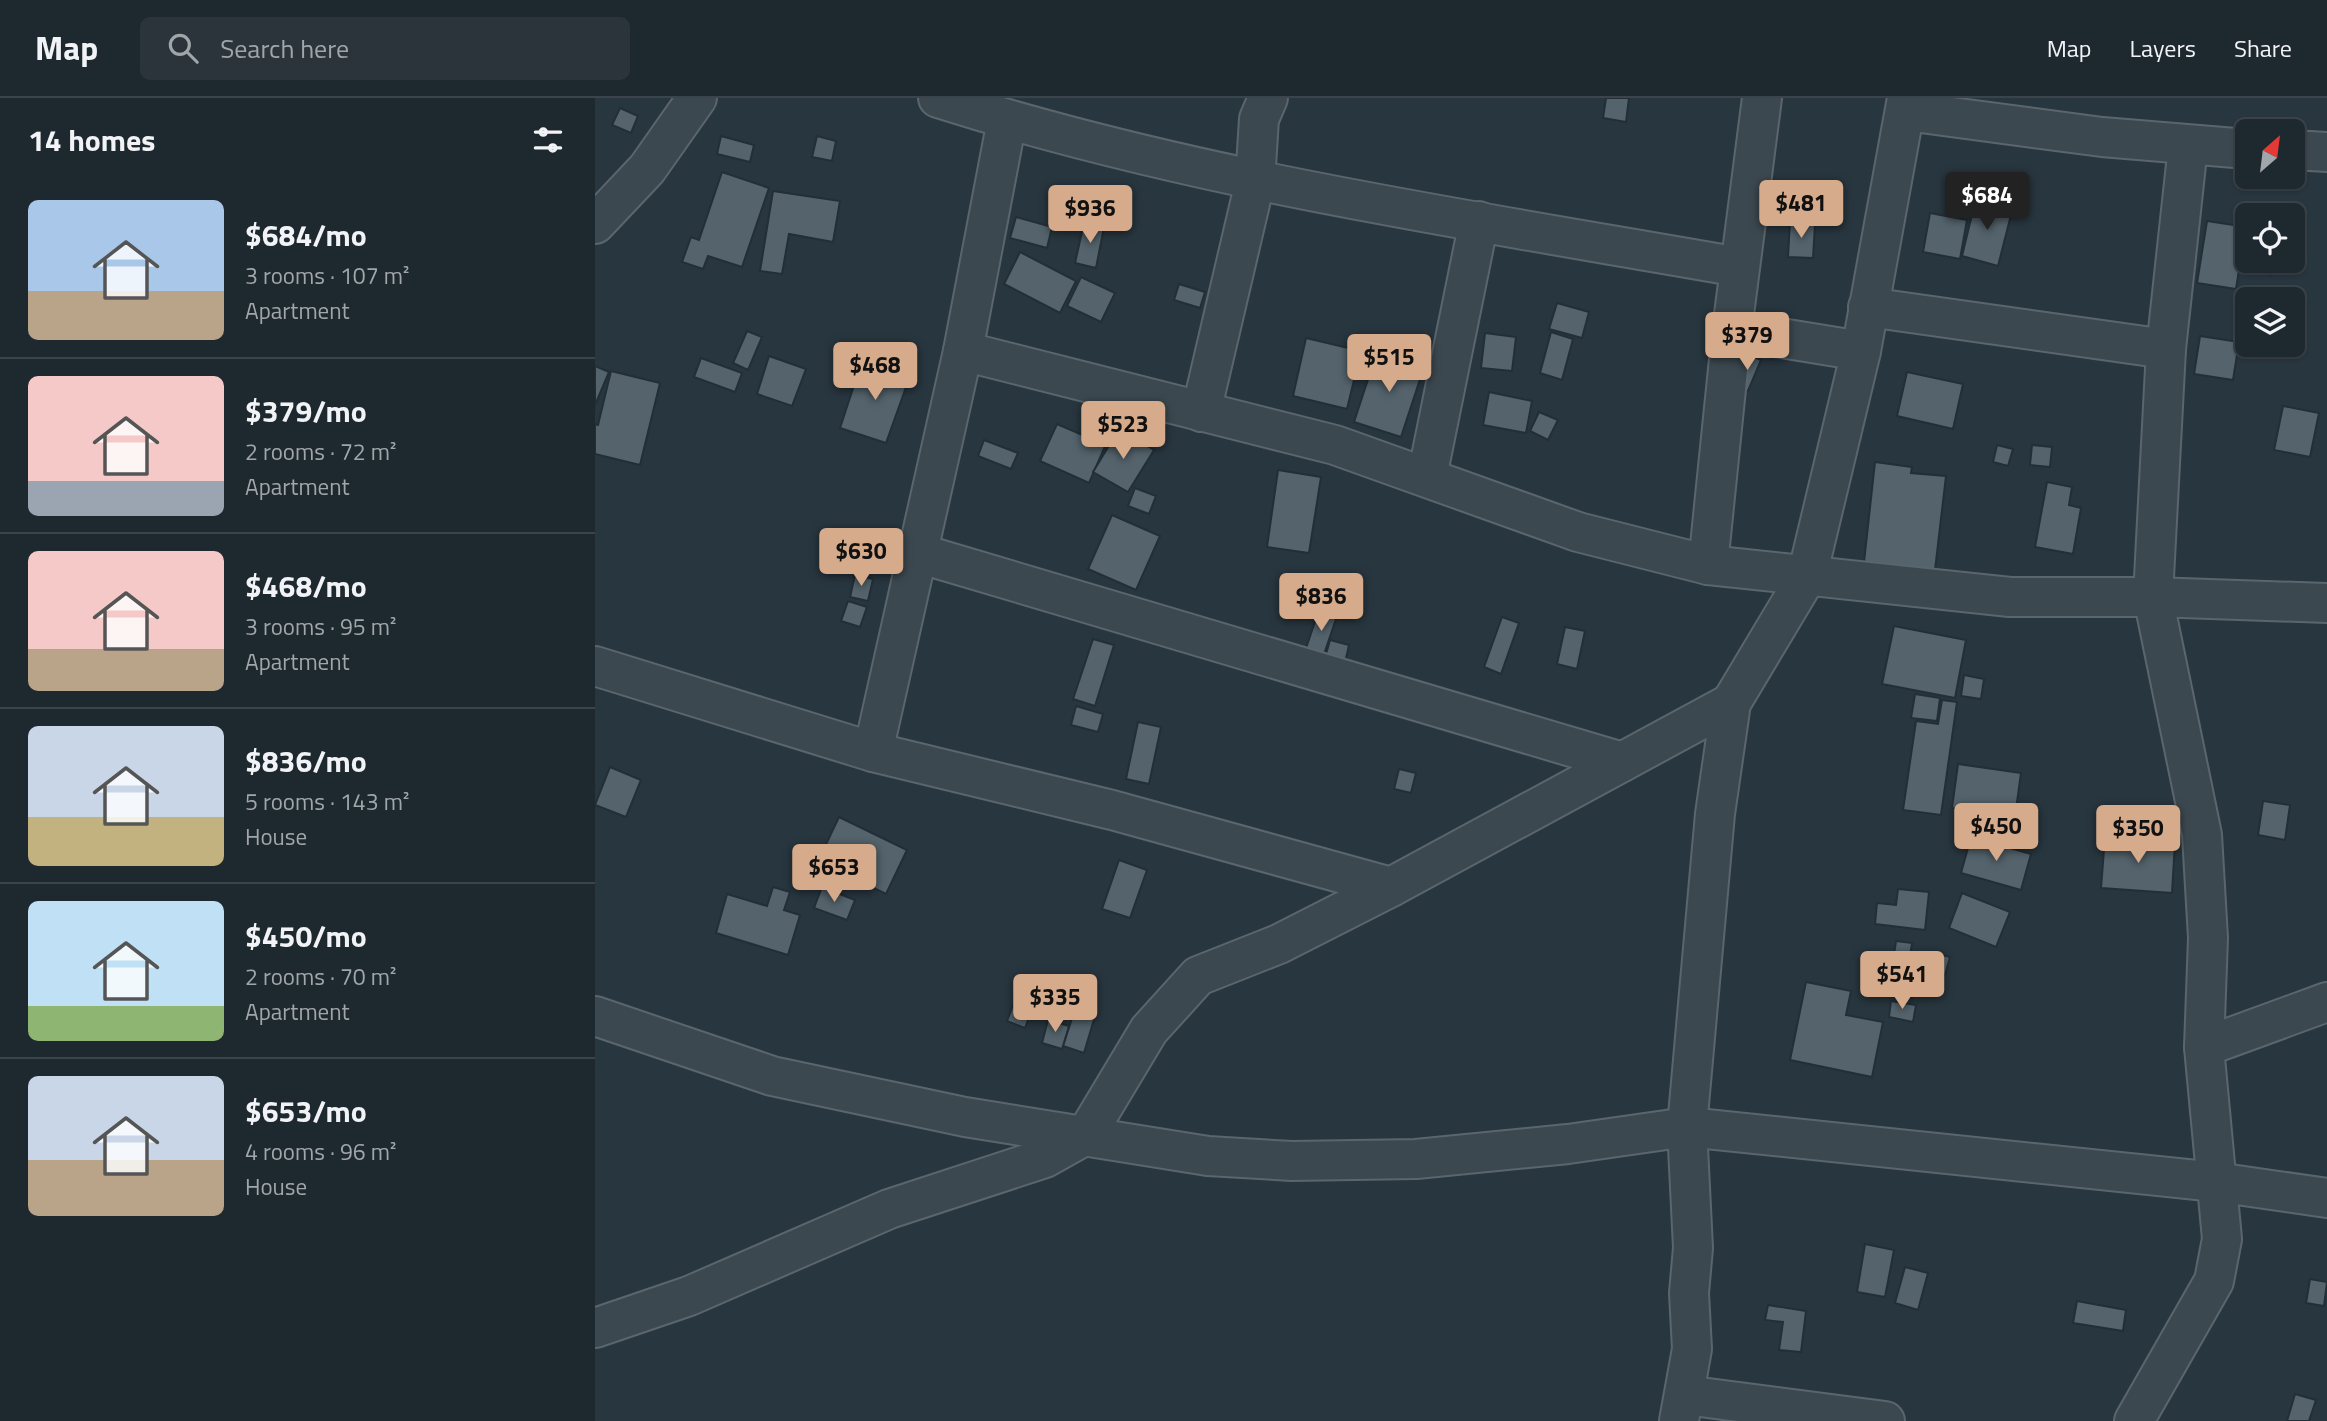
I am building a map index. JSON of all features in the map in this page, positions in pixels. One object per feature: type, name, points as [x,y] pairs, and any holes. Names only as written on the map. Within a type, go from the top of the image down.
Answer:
[{"type":"street","points":[[595,224],[647,169],[697,98]]},
{"type":"street","points":[[938,98],[1007,120],[1255,182],[1739,267]]},
{"type":"street","points":[[1201,412],[1255,182],[1259,119],[1268,98]]},
{"type":"street","points":[[1708,565],[1739,267],[1762,98]]},
{"type":"street","points":[[1885,1421],[1682,1408],[1692,1349],[1689,1293],[1693,1248],[1687,1127],[1715,814],[1731,703],[1807,576],[1861,351],[1907,105],[2188,146],[2235,148]]},
{"type":"street","points":[[873,752],[963,351],[1007,120]]},
{"type":"street","points":[[2134,1421],[2214,1281],[2222,1238],[2204,1047],[2208,938],[2202,835],[2153,597],[2166,349],[2188,146]]},
{"type":"street","points":[[2305,151],[2327,152]]},
{"type":"street","points":[[1427,477],[1479,221]]},
{"type":"street","points":[[1868,307],[2166,349]]},
{"type":"street","points":[[1732,330],[1861,351]]},
{"type":"street","points":[[963,351],[1335,445],[1578,532],[1708,565],[2010,597],[2153,597],[2327,604]]},
{"type":"street","points":[[918,553],[1622,762]]},
{"type":"street","points":[[595,666],[873,752],[1112,810],[1391,887]]},
{"type":"street","points":[[595,1328],[689,1296],[889,1209],[1045,1158],[1086,1135],[1149,1030],[1198,976],[1279,944],[1391,887],[1731,703]]},
{"type":"street","points":[[2204,1047],[2327,1002]]},
{"type":"street","points":[[595,1016],[772,1076],[965,1117],[1208,1156],[1306,1161],[1416,1159],[1569,1144],[1687,1127],[2216,1182],[2327,1198]]},
{"type":"building","points":[[1606,98],[1629,98],[1626,122],[1603,118]]},
{"type":"building","points":[[620,108],[638,116],[631,133],[612,125]]},
{"type":"building","points":[[721,136],[754,145],[750,162],[717,154]]},
{"type":"building","points":[[817,136],[836,141],[832,161],[812,157]]},
{"type":"building","points":[[722,172],[769,188],[742,267],[708,256],[703,269],[682,262],[691,237],[699,240]]},
{"type":"building","points":[[773,191],[840,201],[833,242],[789,234],[782,274],[760,271]]},
{"type":"building","points":[[1976,198],[2013,207],[1998,266],[1962,256]]},
{"type":"building","points":[[1930,213],[1967,220],[1960,259],[1923,252]]},
{"type":"building","points":[[1016,217],[1052,227],[1047,248],[1010,238]]},
{"type":"building","points":[[2207,221],[2235,225],[2235,273],[2239,273],[2236,287],[2197,283]]},
{"type":"building","points":[[1790,222],[1815,224],[1813,258],[1788,257]]},
{"type":"building","points":[[1084,223],[1104,227],[1096,268],[1075,263]]},
{"type":"building","points":[[1020,252],[1076,281],[1060,313],[1004,284]]},
{"type":"building","points":[[1081,277],[1115,293],[1101,322],[1067,306]]},
{"type":"building","points":[[1179,284],[1205,292],[1200,308],[1174,300]]},
{"type":"building","points":[[1557,303],[1589,312],[1582,338],[1549,329]]},
{"type":"building","points":[[747,331],[762,337],[748,370],[733,363]]},
{"type":"building","points":[[1551,332],[1573,339],[1562,380],[1540,373]]},
{"type":"building","points":[[1485,333],[1516,337],[1512,371],[1481,368]]},
{"type":"building","points":[[2200,336],[2235,341],[2237,357],[2233,380],[2194,374]]},
{"type":"building","points":[[1306,338],[1361,351],[1347,409],[1293,396]]},
{"type":"building","points":[[1377,352],[1424,367],[1401,437],[1354,422]]},
{"type":"building","points":[[1745,353],[1761,360],[1748,391],[1732,384]]},
{"type":"building","points":[[769,356],[806,369],[792,406],[757,394]]},
{"type":"building","points":[[701,358],[742,373],[735,392],[694,377]]},
{"type":"building","points":[[862,361],[910,376],[886,443],[840,428]]},
{"type":"building","points":[[595,366],[609,372],[595,405]]},
{"type":"building","points":[[611,371],[660,383],[640,465],[595,454],[595,424],[598,425]]},
{"type":"building","points":[[1907,372],[1963,384],[1953,429],[1897,416]]},
{"type":"building","points":[[1489,392],[1532,401],[1526,433],[1483,425]]},
{"type":"building","points":[[2283,406],[2319,413],[2310,457],[2274,450]]},
{"type":"building","points":[[1539,412],[1558,420],[1548,440],[1530,431]]},
{"type":"building","points":[[1095,420],[1113,428],[1089,483],[1040,461],[1057,424],[1087,437]]},
{"type":"building","points":[[1119,429],[1154,450],[1128,492],[1093,472]]},
{"type":"building","points":[[984,440],[1018,453],[1011,469],[978,456]]},
{"type":"building","points":[[1997,445],[2013,449],[2008,466],[1993,462]]},
{"type":"building","points":[[2032,445],[2052,447],[2050,467],[2030,465]]},
{"type":"building","points":[[1875,462],[1912,467],[1911,473],[1946,476],[1935,570],[1864,562]]},
{"type":"building","points":[[1278,470],[1321,477],[1309,553],[1267,547]]},
{"type":"building","points":[[2047,482],[2072,487],[2069,505],[2081,508],[2073,554],[2035,547]]},
{"type":"building","points":[[1135,488],[1156,496],[1149,514],[1128,506]]},
{"type":"building","points":[[1112,515],[1160,536],[1136,590],[1088,569]]},
{"type":"building","points":[[855,575],[873,579],[868,601],[850,597]]},
{"type":"building","points":[[848,601],[867,607],[860,627],[841,621]]},
{"type":"building","points":[[1320,607],[1338,613],[1322,660],[1304,654]]},
{"type":"building","points":[[1502,617],[1519,623],[1501,674],[1484,667]]},
{"type":"building","points":[[1894,626],[1966,640],[1955,698],[1882,684]]},
{"type":"building","points":[[1565,627],[1585,631],[1577,669],[1557,664]]},
{"type":"building","points":[[1093,639],[1114,645],[1095,706],[1073,699]]},
{"type":"building","points":[[1330,640],[1349,645],[1345,663],[1325,658]]},
{"type":"building","points":[[1964,675],[1984,679],[1981,699],[1961,696]]},
{"type":"building","points":[[1915,694],[1940,698],[1937,721],[1911,718]]},
{"type":"building","points":[[1942,700],[1957,702],[1941,815],[1903,810],[1916,721],[1938,724]]},
{"type":"building","points":[[1076,706],[1103,714],[1098,732],[1071,725]]},
{"type":"building","points":[[1138,722],[1161,727],[1149,784],[1126,779]]},
{"type":"building","points":[[1958,764],[2021,773],[2015,817],[1952,808]]},
{"type":"building","points":[[610,767],[641,780],[626,817],[595,805]]},
{"type":"building","points":[[1399,769],[1416,773],[1411,793],[1394,789]]},
{"type":"building","points":[[2263,801],[2290,805],[2285,840],[2258,835]]},
{"type":"building","points":[[839,817],[907,850],[886,894],[818,861]]},
{"type":"building","points":[[1971,837],[2031,854],[2021,890],[1961,873]]},
{"type":"building","points":[[2105,837],[2175,842],[2172,893],[2101,888]]},
{"type":"building","points":[[1119,860],[1147,870],[1130,918],[1102,909]]},
{"type":"building","points":[[773,887],[790,892],[784,910],[800,915],[788,955],[716,933],[727,894],[767,906]]},
{"type":"building","points":[[822,887],[855,900],[847,920],[814,908]]},
{"type":"building","points":[[1898,889],[1929,892],[1925,930],[1875,924],[1877,903],[1896,905]]},
{"type":"building","points":[[1962,893],[2010,912],[1996,947],[1949,928]]},
{"type":"building","points":[[1896,941],[1912,943],[1909,963],[1893,961]]},
{"type":"building","points":[[1931,952],[1950,957],[1945,975],[1927,970]]},
{"type":"building","points":[[1868,963],[1917,972],[1913,998],[1863,989]]},
{"type":"building","points":[[1806,982],[1851,991],[1846,1015],[1883,1022],[1872,1077],[1790,1060]]},
{"type":"building","points":[[1018,992],[1036,999],[1025,1028],[1007,1021]]},
{"type":"building","points":[[1891,1001],[1916,1005],[1913,1022],[1889,1017]]},
{"type":"building","points":[[1075,1009],[1095,1016],[1084,1053],[1063,1046]]},
{"type":"building","points":[[1048,1020],[1069,1026],[1062,1049],[1042,1043]]},
{"type":"building","points":[[1865,1244],[1894,1250],[1885,1297],[1857,1292]]},
{"type":"building","points":[[1905,1267],[1928,1273],[1918,1310],[1895,1303]]},
{"type":"building","points":[[2310,1279],[2327,1282],[2324,1306],[2306,1303]]},
{"type":"building","points":[[2077,1301],[2126,1310],[2123,1331],[2073,1323]]},
{"type":"building","points":[[1768,1305],[1806,1311],[1801,1352],[1779,1350],[1783,1322],[1765,1320]]},
{"type":"building","points":[[2295,1394],[2316,1400],[2309,1421],[2287,1421]]}]
